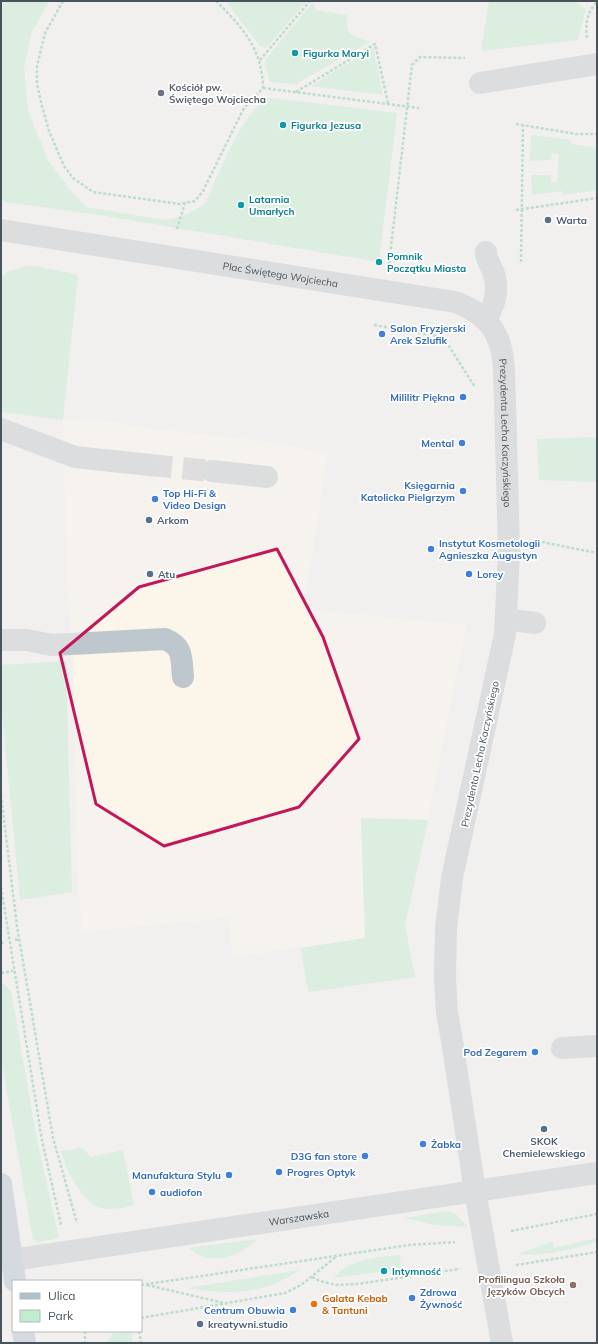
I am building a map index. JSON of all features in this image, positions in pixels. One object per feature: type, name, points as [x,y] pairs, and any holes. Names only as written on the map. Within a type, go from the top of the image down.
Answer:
[{"type":"main road","points":[[1,1184],[9,1268]]},
{"type":"main road","points":[[24,1332],[25,1343]]},
{"type":"street","points":[[480,83],[597,64]]},
{"type":"street","name":"Plac Świętego Wojciecha","points":[[1,230],[455,302],[471,308],[486,319]]},
{"type":"street","points":[[486,252],[495,278],[496,288],[494,304],[486,319]]},
{"type":"street","name":"Prezydenta Lecha Kaczyńskiego","points":[[486,319],[497,339],[503,358],[509,551],[506,619],[498,673],[452,878],[446,928],[447,1012],[475,1190],[502,1343]]},
{"type":"street","points":[[1,429],[75,457],[150,465]]},
{"type":"street","points":[[212,471],[268,477]]},
{"type":"street","points":[[506,619],[535,623]]},
{"type":"street","points":[[1,640],[27,640],[52,645],[165,639],[176,644],[181,655],[182,677]]},
{"type":"street","points":[[562,1048],[597,1046]]},
{"type":"street","name":"Warszawska","points":[[9,1268],[475,1190],[597,1173]]},
{"type":"path","points":[[63,1],[45,33],[37,66],[37,84],[49,131],[64,166],[73,178],[93,192],[180,204],[195,201],[203,191],[244,108],[263,88],[260,60],[253,44],[216,1]]},
{"type":"path","points":[[260,60],[310,1]]},
{"type":"path","points":[[588,45],[586,23],[591,10],[597,2]]},
{"type":"path","points":[[296,92],[375,44],[388,103]]},
{"type":"path","points":[[388,272],[412,65],[420,56],[473,59]]},
{"type":"path","points":[[263,88],[419,108]]},
{"type":"path","points":[[516,124],[576,134],[597,134]]},
{"type":"path","points":[[522,209],[523,125]]},
{"type":"path","points":[[516,210],[597,198]]},
{"type":"path","points":[[177,228],[183,207],[186,203]]},
{"type":"path","points":[[374,325],[443,337],[478,392]]},
{"type":"path","points":[[532,540],[597,553]]},
{"type":"path","points":[[1,795],[19,939],[53,1138],[79,1229]]},
{"type":"path","points":[[1,887],[13,971],[42,1140],[62,1230]]},
{"type":"path","points":[[15,940],[19,939]]},
{"type":"path","points":[[1,973],[13,971]]},
{"type":"path","points":[[510,1232],[597,1214]]},
{"type":"path","points":[[78,1223],[85,1222]]},
{"type":"path","points":[[142,1285],[409,1244],[454,1242],[484,1237]]},
{"type":"path","points":[[454,1242],[455,1248]]},
{"type":"path","points":[[524,1263],[597,1252]]},
{"type":"path","points":[[142,1318],[285,1293],[302,1285],[338,1255]]},
{"type":"path","points":[[312,1277],[320,1281],[336,1285],[357,1284],[460,1269],[459,1265]]},
{"type":"path","points":[[142,1285],[152,1286],[209,1301],[228,1304]]},
{"type":"path","points":[[85,1332],[85,1343]]},
{"type":"path","points":[[139,1332],[140,1343]]},
{"type":"highlighted area","points":[[277,549],[323,637],[359,739],[299,807],[164,846],[96,804],[60,653],[139,587]]},
{"type":"shaded area","points":[[63,420],[110,421],[153,429],[263,441],[328,453],[304,609],[467,625],[428,820],[361,818],[365,938],[233,957],[228,918],[82,932],[77,866],[73,658],[67,586]]},
{"type":"green space","points":[[1,1],[49,1],[31,34],[24,67],[28,111],[48,160],[70,190],[86,207],[164,220],[175,218],[196,210],[205,203],[224,160],[251,113],[261,103],[271,98],[397,113],[379,262],[93,214],[5,202],[1,199]]},
{"type":"green space","points":[[229,1],[307,1],[266,48],[260,46],[228,4]]},
{"type":"green space","points":[[489,1],[575,1],[586,9],[578,40],[481,51]]},
{"type":"green space","points":[[313,2],[316,10],[347,15],[346,22],[348,31],[354,36],[370,42],[296,84],[270,82],[265,64],[266,59]]},
{"type":"green space","points":[[373,48],[383,95],[311,86]]},
{"type":"green space","points":[[531,135],[571,140],[571,144],[597,148],[597,190],[563,195],[562,191],[532,195],[531,175],[551,175],[551,182],[557,182],[559,154],[552,153],[551,160],[530,161]]},
{"type":"green space","points":[[27,266],[36,266],[78,275],[63,420],[1,412],[2,277],[8,271]]},
{"type":"green space","points":[[597,437],[597,482],[539,480],[537,439]]},
{"type":"green space","points":[[66,661],[72,892],[20,900],[1,702],[1,665]]},
{"type":"green space","points":[[361,818],[428,820],[405,925],[415,977],[308,992],[301,948],[365,938]]},
{"type":"green space","points":[[1,981],[11,991],[37,1140],[59,1238],[38,1242],[33,1240],[1,1058]]},
{"type":"green space","points":[[80,1148],[84,1149],[90,1157],[123,1150],[134,1205],[116,1209],[105,1209],[89,1201],[71,1177],[61,1151]]},
{"type":"green space","points":[[446,1211],[456,1214],[468,1227],[435,1225],[404,1218]]},
{"type":"green space","points":[[597,1238],[597,1242],[558,1252],[529,1255],[519,1254],[552,1241],[554,1248]]},
{"type":"green space","points":[[257,1239],[242,1251],[224,1258],[214,1259],[205,1257],[196,1254],[188,1248]]},
{"type":"green space","points":[[400,1255],[401,1269],[334,1278],[339,1272],[355,1263],[373,1258]]},
{"type":"green space","points":[[299,1270],[286,1278],[259,1289],[217,1292],[187,1288]]},
{"type":"green space","points":[[113,1332],[131,1332],[133,1343],[107,1343]]},
{"type":"tunnel","points":[[150,465],[212,471]]},
{"type":"place","name":"Figurka Maryi","points":[[295,53]]},
{"type":"place","name":"Kościół pw. Świętego Wojciecha","points":[[161,93]]},
{"type":"place","name":"Figurka Jezusa","points":[[283,125]]},
{"type":"place","name":"Latarnia Umarłych","points":[[241,205]]},
{"type":"place","name":"Warta","points":[[548,220]]},
{"type":"place","name":"Pomnik Początku Miasta","points":[[379,262]]},
{"type":"place","name":"Salon Fryzjerski Arek Szlufik","points":[[382,334]]},
{"type":"place","name":"Mililitr Piękna","points":[[463,397]]},
{"type":"place","name":"Mental","points":[[462,443]]},
{"type":"place","name":"Księgarnia Katolicka Pielgrzym","points":[[463,491]]},
{"type":"place","name":"Top Hi-Fi & Video Design","points":[[155,499]]},
{"type":"place","name":"Arkom","points":[[149,520]]},
{"type":"place","name":"Instytut Kosmetologii Agnieszka Augustyn","points":[[431,549]]},
{"type":"place","name":"Atu","points":[[150,574]]},
{"type":"place","name":"Lorey","points":[[469,574]]},
{"type":"place","name":"Pod Zegarem","points":[[535,1052]]},
{"type":"place","name":"SKOK Chemielewskiego","points":[[544,1129]]},
{"type":"place","name":"Żabka","points":[[423,1144]]},
{"type":"place","name":"D3G fan store","points":[[365,1156]]},
{"type":"place","name":"Progres Optyk","points":[[279,1172]]},
{"type":"place","name":"Manufaktura Stylu","points":[[229,1175]]},
{"type":"place","name":"audiofon","points":[[152,1192]]},
{"type":"place","name":"Intymność","points":[[384,1271]]},
{"type":"place","name":"Profilingua Szkoła Języków Obcych","points":[[573,1285]]},
{"type":"place","name":"Zdrowa Żywność","points":[[412,1298]]},
{"type":"place","name":"Galata Kebab & Tantuni","points":[[314,1304]]},
{"type":"place","name":"Centrum Obuwia","points":[[293,1310]]},
{"type":"place","name":"kreatywni.studio","points":[[200,1324]]}]
